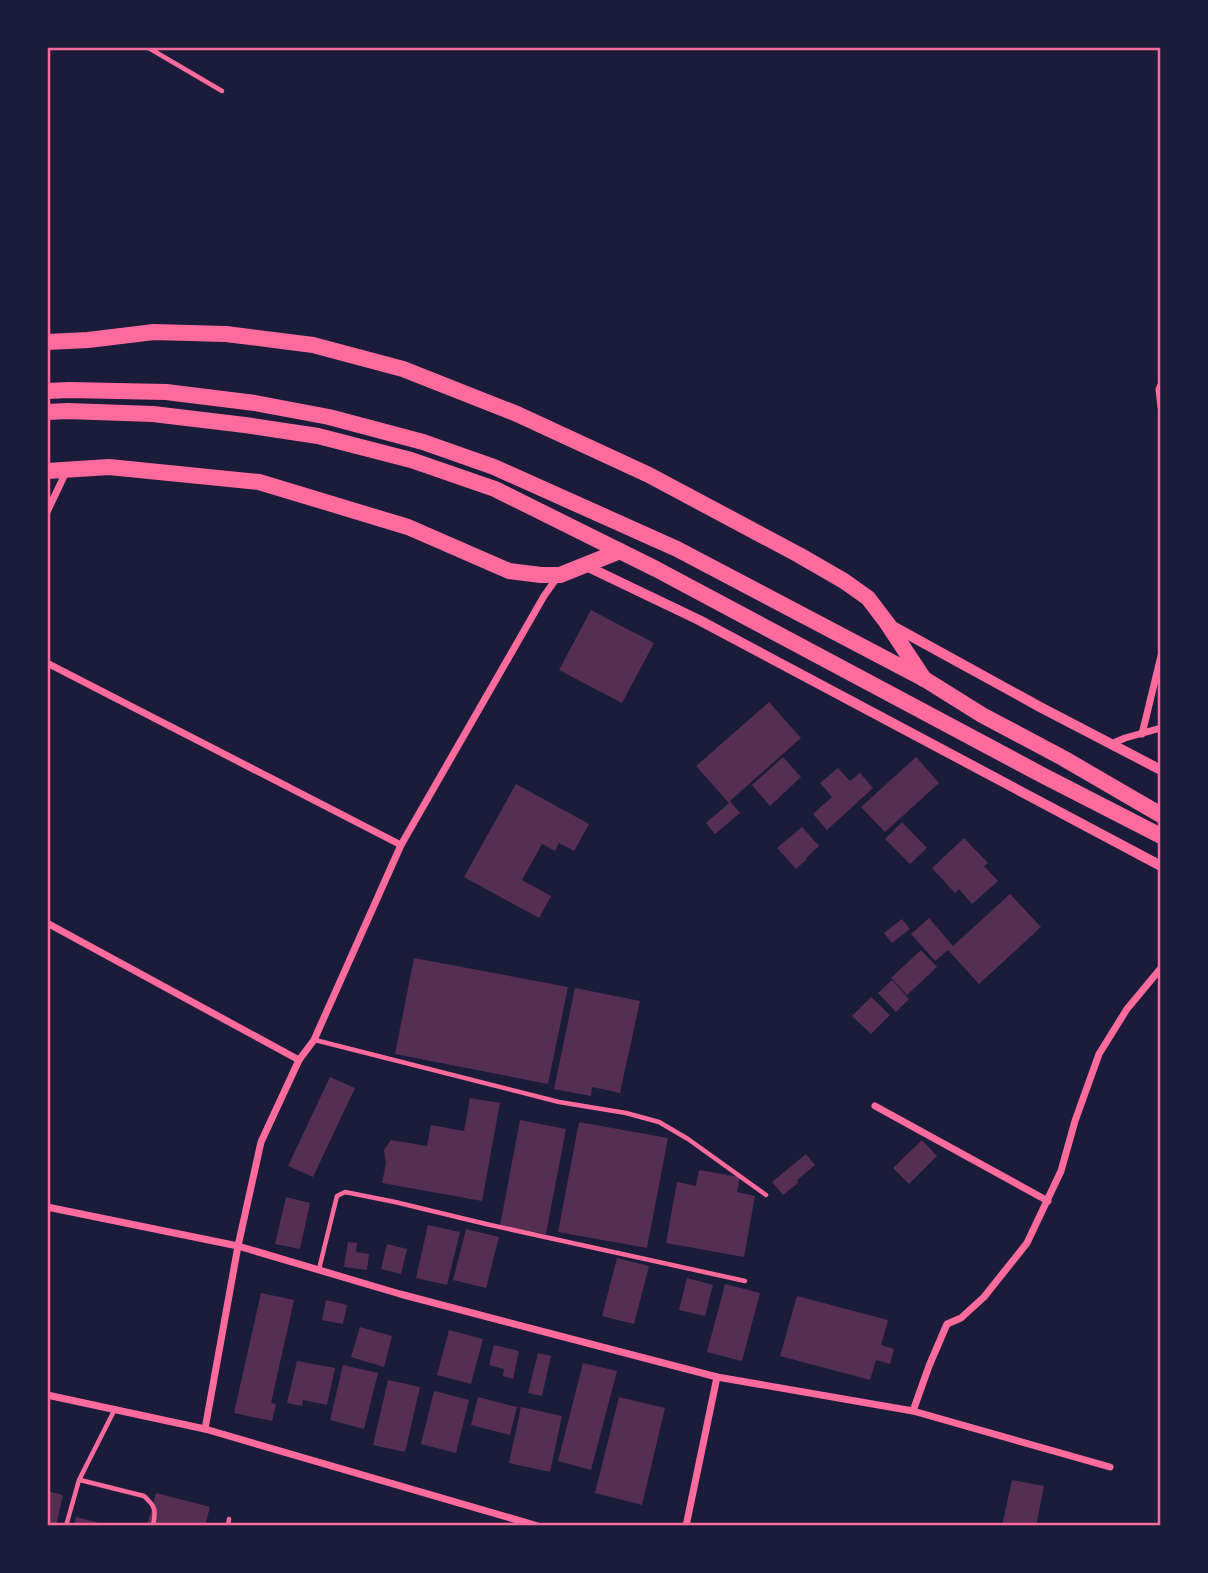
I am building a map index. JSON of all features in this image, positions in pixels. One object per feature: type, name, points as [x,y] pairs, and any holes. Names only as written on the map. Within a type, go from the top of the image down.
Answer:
[{"type":"highway","points":[[47,342],[154,332],[226,334],[313,345],[403,369],[517,414],[649,475],[844,581],[868,598],[926,680]]},
{"type":"highway","points":[[47,391],[166,392],[255,403],[329,417],[423,442],[494,467],[677,549],[926,680],[982,715],[1161,815]]},
{"type":"highway","points":[[47,412],[153,414],[318,436],[411,460],[495,489],[667,574],[1161,836]]},
{"type":"highway","points":[[47,471],[109,467],[258,482],[408,527],[509,571],[560,575],[620,551]]},
{"type":"street","points":[[1161,385],[1158,389],[1161,407]]},
{"type":"street","points":[[47,512],[68,468]]},
{"type":"street","points":[[584,565],[748,646],[1161,866]]},
{"type":"street","points":[[205,1429],[238,1246],[261,1142],[299,1060],[314,1040],[401,845],[544,596],[560,575]]},
{"type":"street","points":[[887,622],[1161,770]]},
{"type":"street","points":[[1142,734],[1161,656]]},
{"type":"street","points":[[47,663],[401,845]]},
{"type":"street","points":[[1111,744],[1161,728]]},
{"type":"street","points":[[47,923],[299,1060]]},
{"type":"street","points":[[913,1411],[947,1324],[961,1318],[985,1297],[1027,1243],[1061,1171],[1075,1121],[1099,1054],[1127,1009],[1161,968]]},
{"type":"street","points":[[875,1106],[1048,1202]]},
{"type":"street","points":[[47,1208],[238,1246],[400,1294],[716,1377],[913,1411],[1110,1467]]},
{"type":"street","points":[[686,1526],[716,1377]]},
{"type":"street","points":[[47,1395],[205,1429],[538,1526]]},
{"type":"lane","points":[[147,47],[222,91]]},
{"type":"lane","points":[[314,1040],[559,1102],[626,1112],[659,1122],[688,1139],[766,1195]]},
{"type":"lane","points":[[319,1270],[337,1196],[345,1192],[745,1281]]},
{"type":"lane","points":[[66,1526],[79,1480],[115,1409]]},
{"type":"lane","points":[[79,1480],[144,1496],[152,1503],[156,1513],[153,1526]]},
{"type":"lane","points":[[228,1526],[229,1519]]},
{"type":"building","points":[[591,610],[654,643],[622,703],[559,670]]},
{"type":"building","points":[[769,702],[801,738],[730,801],[740,813],[715,834],[706,823],[729,803],[696,766]]},
{"type":"building","points":[[783,757],[801,777],[770,806],[752,785]]},
{"type":"building","points":[[916,757],[939,783],[885,832],[861,807]]},
{"type":"building","points":[[838,768],[850,781],[860,773],[873,788],[827,830],[813,814],[832,797],[820,783]]},
{"type":"building","points":[[516,784],[589,824],[574,851],[559,843],[555,851],[542,844],[522,880],[551,896],[539,918],[464,877]]},
{"type":"building","points":[[902,822],[927,848],[910,864],[885,839]]},
{"type":"building","points":[[802,827],[819,846],[796,869],[777,848]]},
{"type":"building","points":[[964,838],[988,863],[984,866],[998,881],[972,904],[959,889],[955,893],[932,868]]},
{"type":"building","points":[[1010,894],[1041,927],[979,984],[948,950],[935,961],[911,934],[929,918],[953,946]]},
{"type":"building","points":[[902,919],[910,929],[892,943],[884,933]]},
{"type":"building","points":[[921,950],[937,967],[907,995],[891,978]]},
{"type":"building","points":[[414,958],[568,987],[548,1084],[395,1054]]},
{"type":"building","points":[[892,980],[909,999],[896,1012],[878,993]]},
{"type":"building","points":[[575,988],[640,1001],[620,1093],[592,1087],[591,1096],[554,1089]]},
{"type":"building","points":[[871,997],[890,1015],[871,1034],[852,1016]]},
{"type":"building","points":[[330,1077],[355,1088],[313,1177],[288,1166]]},
{"type":"building","points":[[470,1098],[500,1103],[482,1201],[382,1183],[386,1163],[384,1150],[391,1140],[427,1146],[431,1125],[464,1131]]},
{"type":"building","points":[[520,1120],[566,1129],[546,1234],[500,1226]]},
{"type":"building","points":[[579,1122],[668,1138],[647,1248],[558,1232]]},
{"type":"building","points":[[922,1140],[937,1156],[909,1184],[893,1168]]},
{"type":"building","points":[[806,1154],[815,1165],[783,1195],[772,1182]]},
{"type":"building","points":[[699,1170],[740,1177],[737,1192],[755,1196],[744,1257],[666,1243],[677,1182],[696,1186]]},
{"type":"building","points":[[286,1197],[310,1203],[300,1249],[275,1244]]},
{"type":"building","points":[[428,1225],[460,1232],[447,1285],[416,1278]]},
{"type":"building","points":[[466,1229],[499,1237],[486,1288],[453,1280]]},
{"type":"building","points":[[348,1242],[357,1243],[356,1252],[369,1254],[367,1270],[344,1267]]},
{"type":"building","points":[[387,1244],[407,1249],[401,1274],[381,1269]]},
{"type":"building","points":[[617,1258],[649,1266],[634,1324],[602,1316]]},
{"type":"building","points":[[687,1278],[713,1285],[705,1316],[679,1310]]},
{"type":"building","points":[[725,1284],[760,1293],[742,1361],[707,1352]]},
{"type":"building","points":[[261,1293],[294,1300],[271,1403],[276,1404],[272,1421],[234,1413]]},
{"type":"building","points":[[797,1296],[888,1320],[881,1345],[894,1349],[890,1364],[876,1360],[870,1380],[780,1356]]},
{"type":"building","points":[[326,1300],[347,1305],[343,1324],[322,1320]]},
{"type":"building","points":[[360,1327],[392,1336],[384,1367],[351,1357]]},
{"type":"building","points":[[449,1330],[483,1339],[471,1384],[437,1375]]},
{"type":"building","points":[[494,1345],[519,1351],[513,1379],[503,1376],[504,1369],[489,1365]]},
{"type":"building","points":[[538,1353],[551,1356],[542,1396],[528,1393]]},
{"type":"building","points":[[297,1361],[335,1368],[327,1405],[303,1400],[302,1406],[287,1403]]},
{"type":"building","points":[[583,1363],[617,1371],[591,1470],[558,1461]]},
{"type":"building","points":[[343,1365],[378,1373],[364,1429],[330,1420]]},
{"type":"building","points":[[388,1380],[420,1387],[405,1452],[373,1445]]},
{"type":"building","points":[[434,1391],[469,1400],[456,1453],[421,1444]]},
{"type":"building","points":[[478,1397],[517,1407],[510,1435],[471,1425]]},
{"type":"building","points":[[619,1397],[665,1408],[642,1505],[595,1493]]},
{"type":"building","points":[[521,1407],[562,1416],[550,1472],[509,1463]]},
{"type":"building","points":[[1012,1480],[1044,1486],[1036,1526],[1002,1526]]},
{"type":"building","points":[[47,1491],[63,1495],[56,1526],[47,1526]]},
{"type":"building","points":[[156,1493],[210,1507],[205,1526],[147,1526]]},
{"type":"building","points":[[76,1517],[107,1525],[107,1526],[74,1526]]}]
